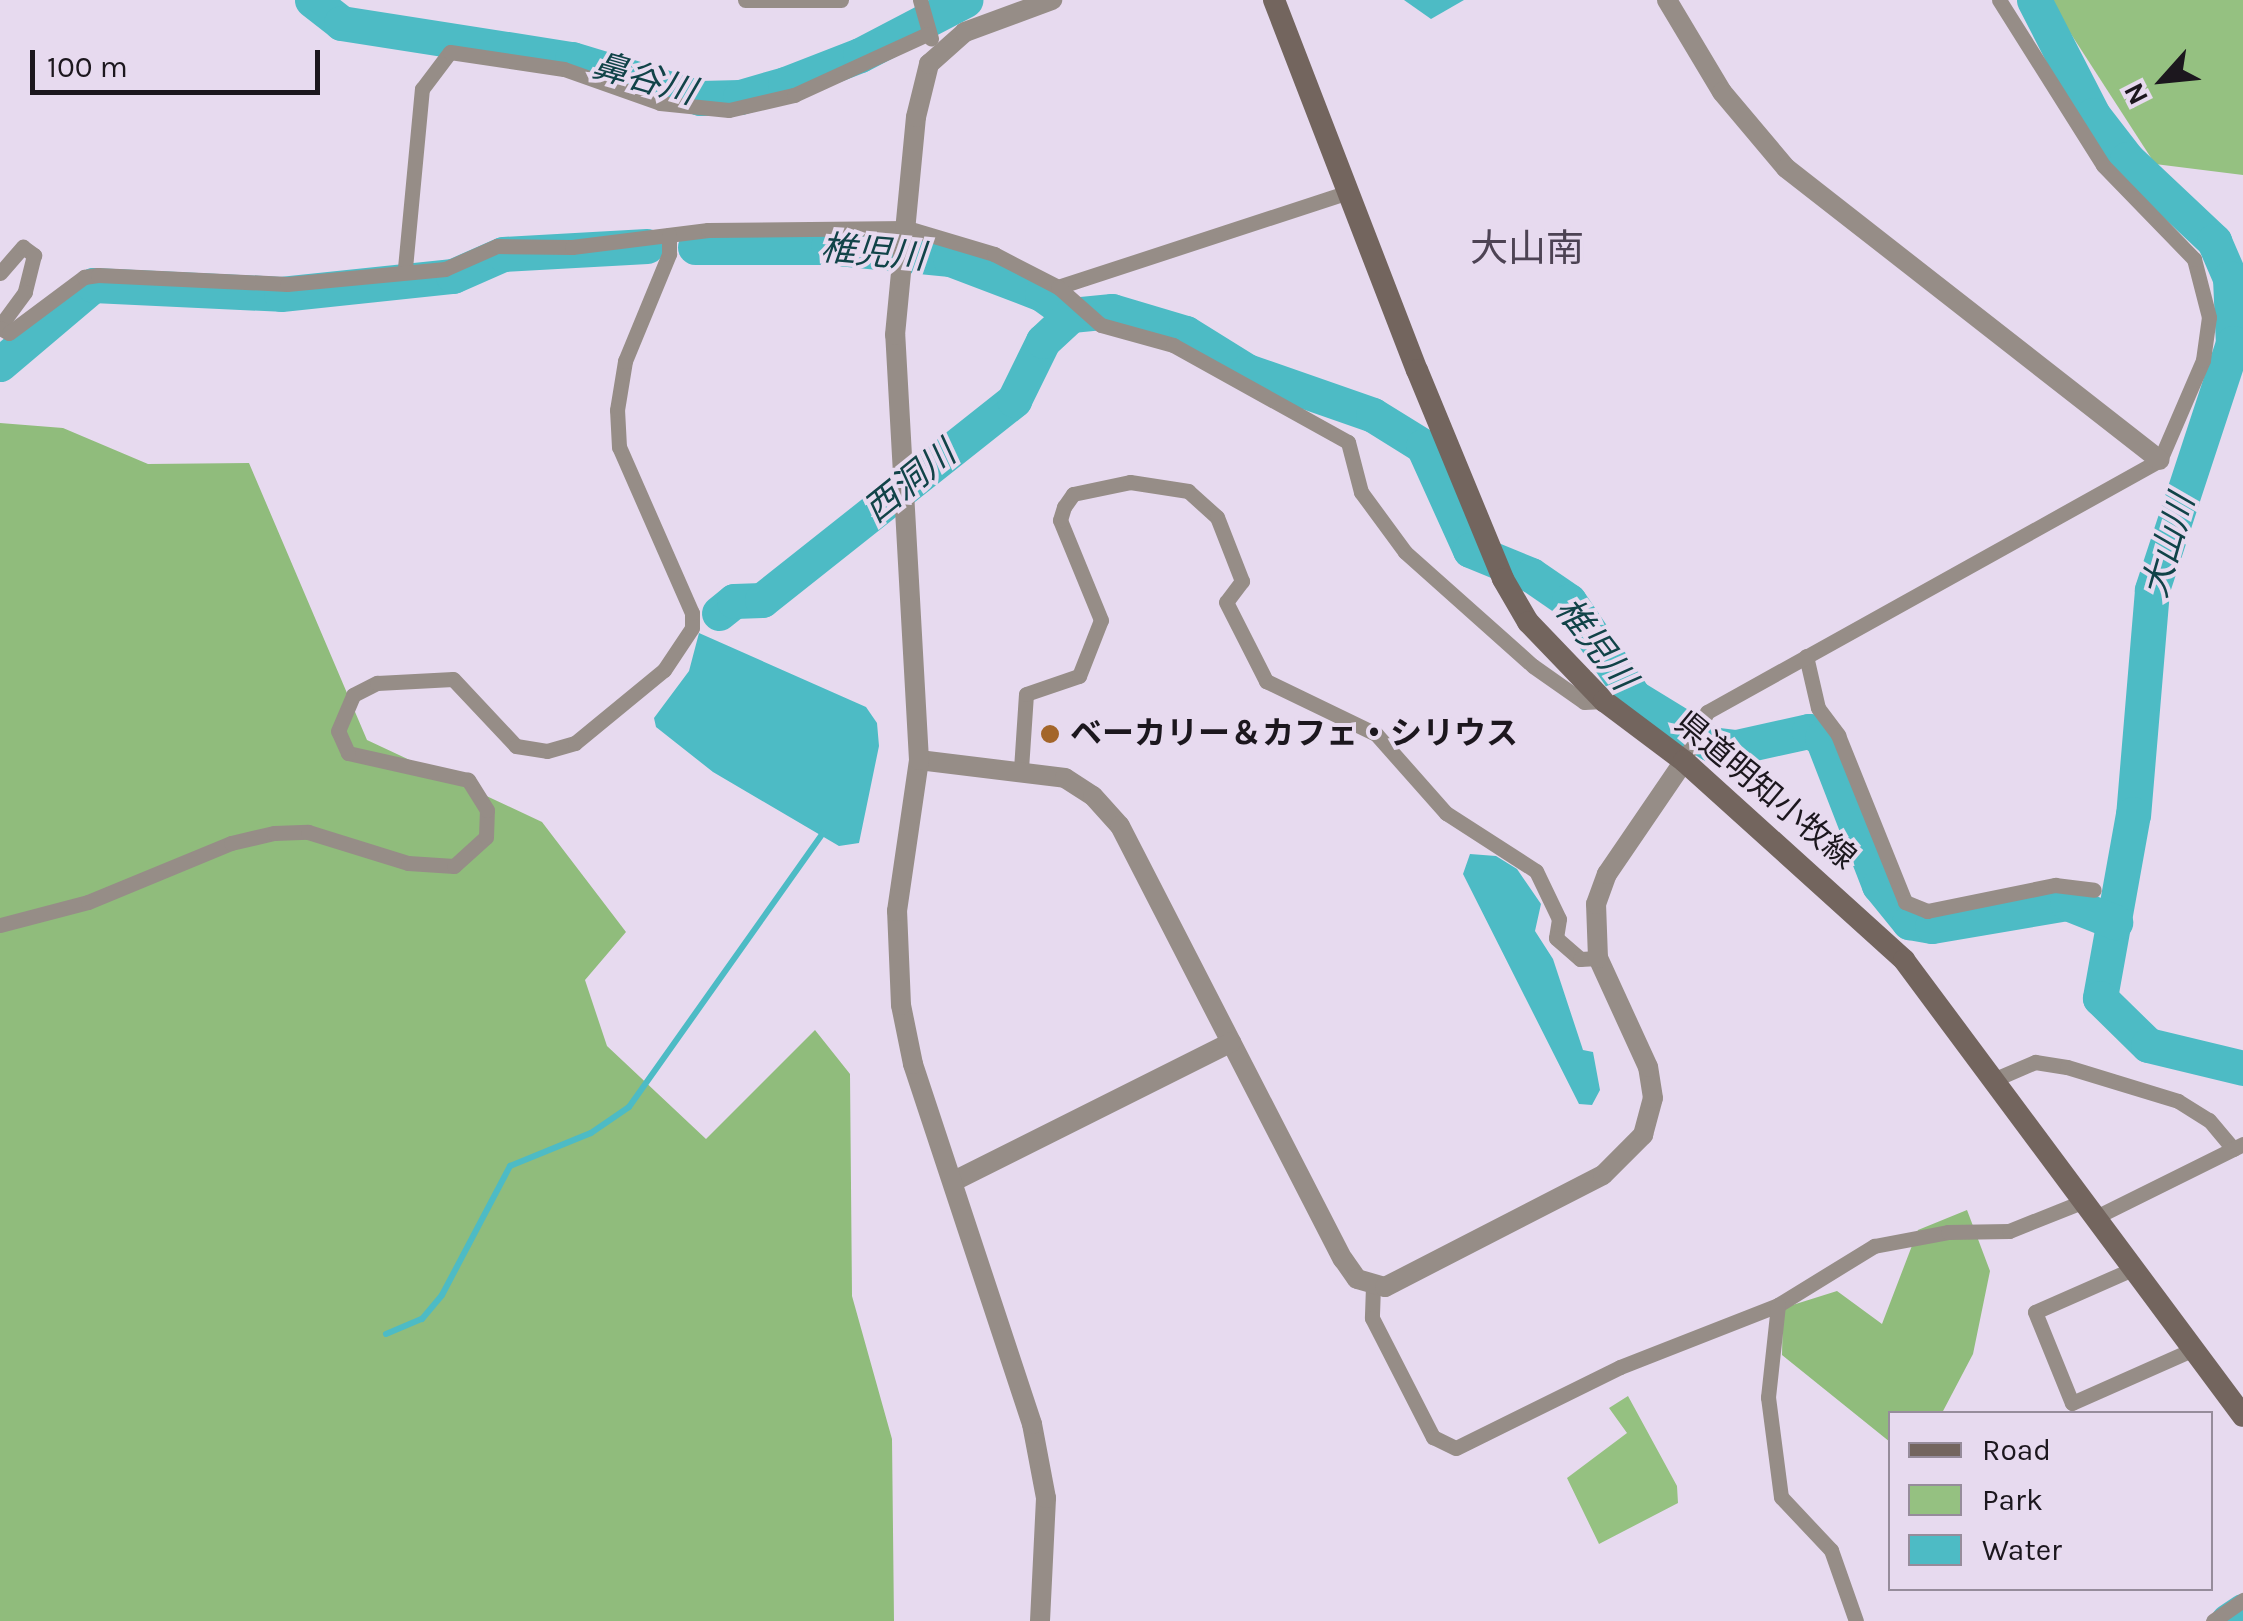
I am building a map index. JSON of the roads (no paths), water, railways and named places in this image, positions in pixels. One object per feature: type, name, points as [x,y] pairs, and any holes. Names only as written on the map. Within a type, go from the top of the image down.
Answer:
[{"type":"main road","name":"県道明知小牧線","points":[[1274,0],[1503,579],[1528,622],[1604,701],[1686,756],[1904,960],[2243,1416]]},
{"type":"street","points":[[746,0],[842,0]]},
{"type":"street","points":[[405,268],[422,89],[450,52],[564,68],[660,103],[730,110],[794,96],[931,37],[965,32],[1052,0]]},
{"type":"street","points":[[1667,0],[1722,92],[1786,168],[2160,460]]},
{"type":"street","points":[[919,760],[1021,769],[1064,778],[1120,826],[1343,1259],[1358,1279],[1373,1286],[1396,1283],[1604,1175],[1643,1134],[1653,1098],[1648,1067],[1598,958],[1596,904],[1607,874],[1686,756],[1707,712],[2160,460],[2203,360],[2209,317],[2194,259],[2168,227],[2103,165],[2074,126],[2000,0]]},
{"type":"street","points":[[921,4],[931,37],[922,85],[896,335],[919,760],[896,911],[902,1006],[913,1064],[954,1181],[1041,1467],[1040,1621]]},
{"type":"street","points":[[1058,287],[1349,192]]},
{"type":"street","points":[[0,273],[22,247],[34,255],[25,292],[0,327],[9,333],[84,276],[287,284],[405,268],[445,269],[498,246],[572,246],[669,235],[906,233],[994,254],[1058,287],[1101,325],[1173,345],[1348,442],[1361,492],[1405,552],[1532,666],[1584,702],[1604,701]]},
{"type":"street","points":[[0,925],[88,902],[231,843],[274,833],[308,832],[408,863],[454,866],[486,837],[487,810],[468,780],[348,753],[338,731],[353,695],[377,683],[453,679],[516,746],[546,751],[575,743],[664,670],[692,628],[692,614],[619,447],[617,410],[625,361],[669,254],[669,235]]},
{"type":"street","points":[[1021,769],[1026,694],[1080,676],[1100,620],[1060,520],[1064,507],[1073,494],[1157,481],[1188,492],[1216,517],[1242,581],[1226,602],[1266,681],[1376,734],[1446,813],[1536,871],[1559,919],[1556,938],[1580,959],[1598,958]]},
{"type":"street","points":[[1806,656],[1818,708],[1838,734],[1906,902],[1927,911],[2055,885],[2094,890]]},
{"type":"street","points":[[954,1181],[1230,1042]]},
{"type":"street","points":[[1373,1286],[1372,1318],[1433,1437],[1456,1448],[1620,1367],[1778,1305],[1874,1246],[1948,1232],[2009,1232],[2091,1208],[2238,1147],[2210,1120],[2178,1100],[2067,1068],[2035,1062],[1993,1080]]},
{"type":"street","points":[[2135,1268],[2035,1312],[2072,1403],[2194,1350]]},
{"type":"street","points":[[1778,1305],[1768,1397],[1781,1497],[1830,1550],[1856,1621]]},
{"type":"street","points":[[2213,1621],[2243,1600]]},
{"type":"water","points":[[1404,0],[1464,0],[1431,19]]},
{"type":"water","points":[[699,633],[866,707],[877,723],[879,746],[859,843],[839,846],[713,772],[656,727],[654,718],[689,671]]},
{"type":"water","points":[[1470,854],[1496,856],[1517,869],[1541,904],[1535,931],[1553,959],[1583,1050],[1593,1052],[1600,1090],[1592,1105],[1579,1104],[1463,874]]},
{"type":"waterway","name":"鼻谷川","points":[[312,0],[341,23],[572,59],[700,98],[740,97],[785,84],[860,55],[965,0]]},
{"type":"waterway","name":"大山川","points":[[2034,0],[2093,115],[2127,159],[2214,241],[2230,278],[2233,343],[2152,590],[2133,814],[2100,998],[2148,1045],[2243,1068]]},
{"type":"waterway","name":"椎児川","points":[[0,364],[93,285],[281,294],[453,276],[503,254],[647,246]]},
{"type":"waterway","name":"椎児川","points":[[695,247],[828,247],[950,259],[1042,294],[1071,315],[1112,311],[1186,333],[1247,371],[1373,415],[1423,446],[1470,550],[1531,575],[1569,601],[1634,697],[1711,744],[1736,747],[1809,731],[1822,738],[1879,885],[1909,922],[1932,926],[2067,903],[2115,922]]},
{"type":"waterway","name":"西洞川","points":[[719,613],[734,601],[762,600],[1014,400],[1043,341],[1071,315]]},
{"type":"waterway","points":[[386,1334],[422,1319],[442,1295],[510,1166],[591,1133],[629,1107],[823,833]]},
{"type":"waterway","points":[[2228,1621],[2243,1611]]},
{"type":"place","name":"ベーカリー＆カフェ・シリウス","points":[[1050,734]]},
{"type":"district","name":"大山南","points":[[1527,249]]}]
